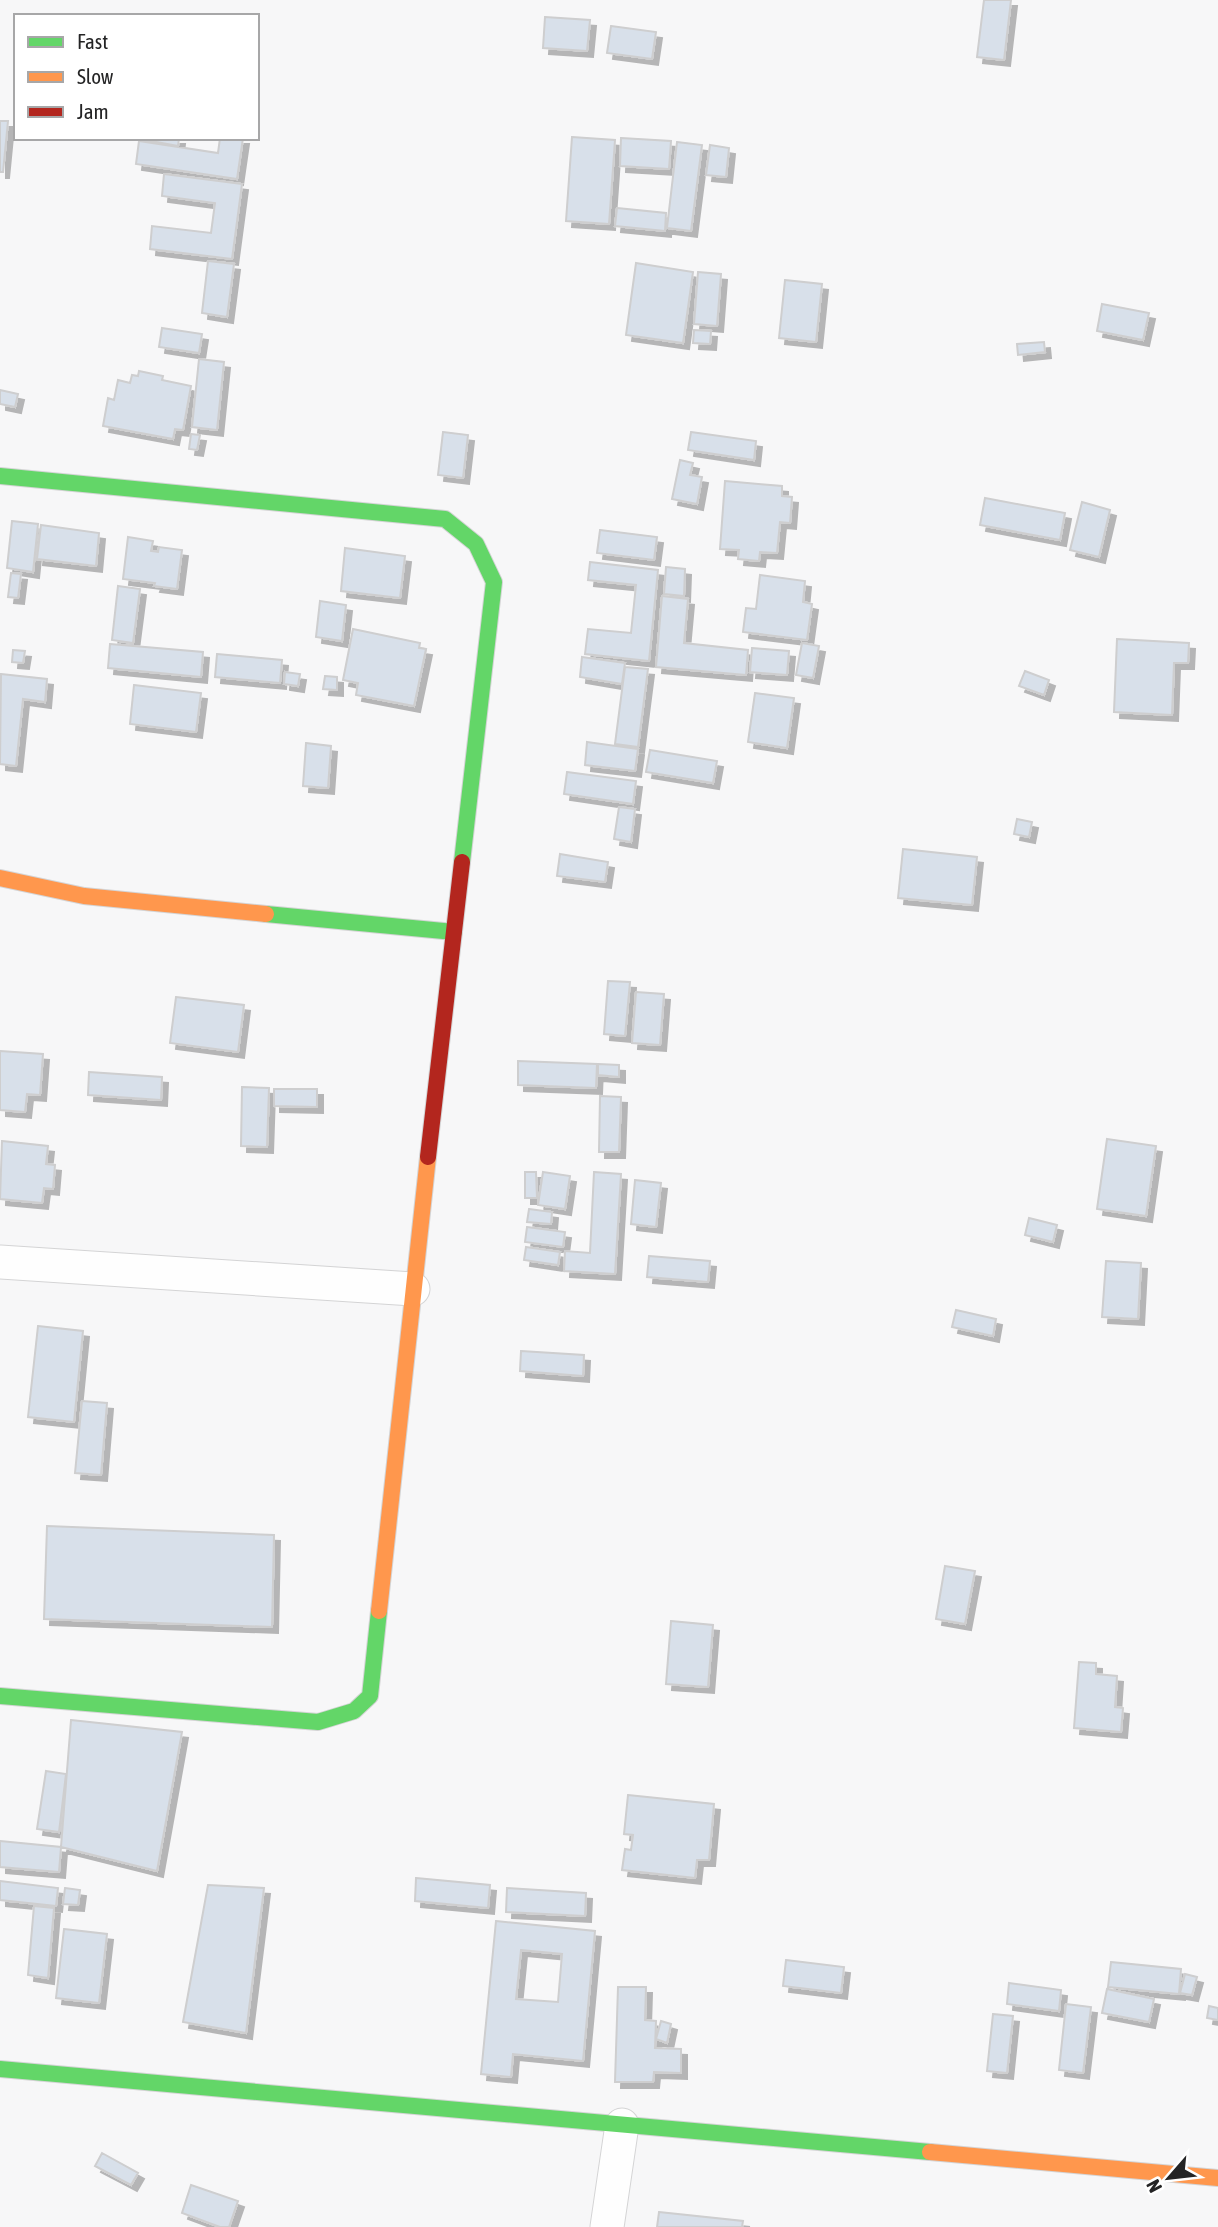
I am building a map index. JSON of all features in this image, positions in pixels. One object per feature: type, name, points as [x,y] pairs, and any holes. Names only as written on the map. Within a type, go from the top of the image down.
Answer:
[{"type":"street","points":[[0,476],[445,519],[477,544],[494,582],[413,1289],[370,1696],[354,1711],[318,1722],[0,1696]]},
{"type":"street","points":[[0,877],[84,896],[454,932]]},
{"type":"street","points":[[0,1262],[413,1289]]},
{"type":"street","points":[[0,2070],[1218,2178]]},
{"type":"street","points":[[607,2227],[622,2125]]},
{"type":"building","points":[[984,0],[1011,0],[1004,60],[977,57]]},
{"type":"building","points":[[545,17],[590,20],[587,51],[543,48]]},
{"type":"building","points":[[611,26],[656,32],[652,59],[607,53]]},
{"type":"building","points":[[0,121],[8,121],[3,172],[0,172]]},
{"type":"building","points":[[572,137],[615,140],[609,224],[566,221]]},
{"type":"building","points":[[621,138],[671,141],[669,169],[620,166]]},
{"type":"building","points":[[146,140],[179,140],[178,146]]},
{"type":"building","points":[[220,140],[243,140],[237,179],[136,164],[139,141],[218,153]]},
{"type":"building","points":[[677,142],[702,145],[691,231],[667,228]]},
{"type":"building","points":[[710,145],[729,148],[726,177],[706,175]]},
{"type":"building","points":[[164,174],[242,184],[232,259],[150,249],[152,226],[211,233],[215,203],[162,196]]},
{"type":"building","points":[[617,208],[666,213],[665,231],[615,226]]},
{"type":"building","points":[[208,261],[234,264],[227,317],[202,313]]},
{"type":"building","points":[[636,263],[693,272],[683,343],[626,335]]},
{"type":"building","points":[[698,272],[721,274],[717,326],[694,324]]},
{"type":"building","points":[[785,280],[822,284],[816,342],[779,338]]},
{"type":"building","points":[[1102,304],[1149,313],[1143,340],[1097,331]]},
{"type":"building","points":[[162,328],[202,334],[199,353],[159,347]]},
{"type":"building","points":[[694,330],[711,331],[710,344],[693,343]]},
{"type":"building","points":[[1044,342],[1045,352],[1018,355],[1017,344]]},
{"type":"building","points":[[199,359],[224,362],[217,430],[192,427]]},
{"type":"building","points":[[139,371],[163,376],[162,380],[191,386],[183,430],[175,429],[173,439],[103,426],[108,398],[114,400],[118,380],[130,383],[132,375],[138,376]]},
{"type":"building","points":[[0,390],[18,394],[15,407],[0,404]]},
{"type":"building","points":[[443,432],[468,435],[463,478],[438,475]]},
{"type":"building","points":[[691,432],[756,441],[754,460],[688,450]]},
{"type":"building","points":[[191,434],[200,435],[197,450],[189,449]]},
{"type":"building","points":[[680,460],[693,463],[690,475],[702,477],[697,504],[672,499]]},
{"type":"building","points":[[725,481],[782,486],[782,496],[792,497],[790,523],[780,522],[777,553],[760,552],[759,561],[738,559],[739,550],[720,549]]},
{"type":"building","points":[[985,498],[1065,513],[1060,540],[980,525]]},
{"type":"building","points":[[1082,502],[1110,510],[1099,557],[1070,550]]},
{"type":"building","points":[[12,521],[38,524],[33,572],[7,568]]},
{"type":"building","points":[[41,525],[99,533],[96,566],[37,559]]},
{"type":"building","points":[[600,530],[657,537],[654,560],[597,553]]},
{"type":"building","points":[[128,537],[153,541],[151,551],[158,552],[159,547],[182,550],[177,589],[123,579]]},
{"type":"building","points":[[345,548],[405,556],[400,598],[341,591]]},
{"type":"building","points":[[590,562],[658,570],[649,661],[585,654],[588,629],[631,633],[636,585],[588,580]]},
{"type":"building","points":[[666,567],[685,569],[684,596],[664,594]]},
{"type":"building","points":[[11,573],[21,574],[18,598],[8,597]]},
{"type":"building","points":[[760,575],[805,581],[803,602],[812,604],[807,640],[743,632],[746,608],[756,609]]},
{"type":"building","points":[[118,586],[140,589],[133,643],[112,640]]},
{"type":"building","points":[[662,596],[688,599],[684,643],[748,650],[746,675],[656,667]]},
{"type":"building","points":[[320,601],[346,605],[342,641],[316,637]]},
{"type":"building","points":[[353,629],[420,643],[419,648],[426,649],[414,706],[356,695],[358,683],[343,680]]},
{"type":"building","points":[[1117,639],[1189,643],[1188,663],[1174,663],[1172,715],[1114,712]]},
{"type":"building","points":[[802,643],[819,646],[813,678],[796,675]]},
{"type":"building","points":[[110,644],[203,652],[201,677],[108,668]]},
{"type":"building","points":[[752,648],[789,651],[787,675],[750,672]]},
{"type":"building","points":[[13,650],[25,651],[23,663],[12,662]]},
{"type":"building","points":[[217,654],[282,660],[280,683],[215,677]]},
{"type":"building","points":[[582,657],[625,663],[622,684],[580,677]]},
{"type":"building","points":[[625,667],[648,669],[638,747],[615,744]]},
{"type":"building","points":[[1025,671],[1049,680],[1044,695],[1019,686]]},
{"type":"building","points":[[285,672],[300,674],[298,686],[284,684]]},
{"type":"building","points":[[1,674],[47,679],[45,702],[23,699],[16,766],[0,764]]},
{"type":"building","points":[[325,676],[337,677],[337,690],[323,689]]},
{"type":"building","points":[[134,685],[201,693],[196,732],[130,724]]},
{"type":"building","points":[[755,693],[794,698],[787,748],[748,742]]},
{"type":"building","points":[[587,742],[638,749],[635,771],[585,765]]},
{"type":"building","points":[[306,743],[331,746],[328,788],[303,786]]},
{"type":"building","points":[[650,750],[717,761],[713,783],[646,772]]},
{"type":"building","points":[[567,772],[636,781],[633,804],[564,794]]},
{"type":"building","points":[[619,807],[635,809],[631,842],[614,839]]},
{"type":"building","points":[[1017,819],[1032,822],[1029,837],[1014,834]]},
{"type":"building","points":[[903,849],[977,857],[972,905],[898,898]]},
{"type":"building","points":[[560,854],[608,862],[605,882],[557,876]]},
{"type":"building","points":[[608,981],[630,982],[625,1036],[604,1034]]},
{"type":"building","points":[[636,992],[664,994],[660,1045],[632,1043]]},
{"type":"building","points":[[176,997],[244,1005],[238,1052],[170,1043]]},
{"type":"building","points":[[0,1051],[43,1054],[40,1095],[27,1094],[25,1112],[0,1110]]},
{"type":"building","points":[[518,1061],[597,1064],[596,1088],[518,1085]]},
{"type":"building","points":[[598,1064],[619,1065],[619,1077],[598,1075]]},
{"type":"building","points":[[89,1072],[162,1077],[161,1100],[88,1095]]},
{"type":"building","points":[[242,1087],[269,1088],[267,1147],[241,1146]]},
{"type":"building","points":[[274,1089],[317,1089],[317,1107],[274,1106]]},
{"type":"building","points":[[600,1096],[621,1097],[619,1152],[599,1152]]},
{"type":"building","points":[[1107,1139],[1156,1146],[1146,1216],[1097,1209]]},
{"type":"building","points":[[2,1141],[48,1146],[46,1164],[55,1165],[53,1189],[44,1188],[42,1203],[0,1199]]},
{"type":"building","points":[[525,1172],[536,1172],[537,1198],[525,1198]]},
{"type":"building","points":[[543,1172],[570,1176],[565,1209],[538,1205]]},
{"type":"building","points":[[594,1172],[621,1174],[615,1274],[564,1271],[565,1251],[590,1253]]},
{"type":"building","points":[[635,1180],[661,1183],[656,1227],[631,1224]]},
{"type":"building","points":[[529,1209],[552,1212],[551,1224],[527,1222]]},
{"type":"building","points":[[1029,1218],[1057,1225],[1053,1242],[1025,1235]]},
{"type":"building","points":[[527,1227],[565,1232],[563,1247],[525,1242]]},
{"type":"building","points":[[526,1247],[560,1252],[558,1265],[524,1260]]},
{"type":"building","points":[[649,1256],[710,1261],[708,1282],[647,1277]]},
{"type":"building","points":[[1106,1261],[1141,1263],[1138,1319],[1102,1317]]},
{"type":"building","points":[[956,1310],[996,1319],[993,1336],[952,1327]]},
{"type":"building","points":[[38,1326],[83,1331],[74,1422],[28,1417]]},
{"type":"building","points":[[521,1351],[584,1355],[583,1376],[520,1371]]},
{"type":"building","points":[[82,1401],[107,1403],[101,1475],[75,1473]]},
{"type":"building","points":[[47,1526],[274,1535],[272,1627],[44,1619]]},
{"type":"building","points":[[945,1566],[975,1571],[965,1624],[936,1619]]},
{"type":"building","points":[[671,1621],[713,1625],[708,1687],[666,1684]]},
{"type":"building","points":[[1079,1662],[1096,1663],[1096,1674],[1117,1676],[1115,1707],[1123,1708],[1121,1732],[1074,1728]]},
{"type":"building","points":[[71,1720],[182,1732],[157,1871],[61,1847]]},
{"type":"building","points":[[46,1771],[66,1774],[59,1832],[37,1829]]},
{"type":"building","points":[[628,1795],[714,1804],[709,1860],[697,1860],[695,1878],[622,1870],[625,1849],[631,1850],[633,1835],[624,1834]]},
{"type":"building","points":[[0,1841],[61,1847],[59,1872],[0,1867]]},
{"type":"building","points":[[416,1878],[490,1885],[488,1908],[415,1901]]},
{"type":"building","points":[[0,1881],[58,1888],[56,1906],[0,1900]]},
{"type":"building","points":[[208,1885],[264,1888],[246,2033],[183,2022]]},
{"type":"building","points":[[65,1888],[80,1890],[78,1905],[63,1904]]},
{"type":"building","points":[[507,1888],[586,1893],[585,1916],[506,1912]]},
{"type":"building","points":[[34,1906],[54,1908],[48,1978],[28,1975]]},
{"type":"building","points":[[496,1921],[595,1931],[583,2061],[513,2054],[511,2077],[481,2074]],"holes":[[[521,1950],[562,1954],[558,2002],[516,1999]]]},
{"type":"building","points":[[64,1929],[107,1934],[99,2003],[56,1998]]},
{"type":"building","points":[[786,1960],[844,1967],[841,1993],[783,1986]]},
{"type":"building","points":[[1111,1962],[1181,1969],[1179,1994],[1108,1987]]},
{"type":"building","points":[[1185,1974],[1197,1977],[1192,1995],[1180,1993]]},
{"type":"building","points":[[1009,1983],[1061,1990],[1059,2011],[1007,2004]]},
{"type":"building","points":[[618,1987],[646,1987],[645,2020],[656,2021],[655,2048],[681,2049],[681,2073],[654,2072],[653,2082],[615,2082]]},
{"type":"building","points":[[1107,1989],[1154,1999],[1149,2022],[1102,2013]]},
{"type":"building","points":[[1066,2004],[1091,2007],[1083,2073],[1059,2070]]},
{"type":"building","points":[[1209,2006],[1218,2008],[1218,2020],[1207,2018]]},
{"type":"building","points":[[993,2014],[1013,2016],[1007,2073],[987,2071]]},
{"type":"building","points":[[661,2021],[671,2024],[667,2043],[656,2039]]},
{"type":"building","points":[[102,2153],[138,2173],[131,2185],[95,2166]]},
{"type":"building","points":[[191,2185],[238,2201],[229,2227],[220,2227],[182,2213]]},
{"type":"building","points":[[659,2212],[743,2221],[742,2227],[657,2227]]},
{"type":"traffic: fast","points":[[0,476],[445,519],[476,544],[494,582],[462,862]]},
{"type":"traffic: fast","points":[[266,914],[454,932]]},
{"type":"traffic: fast","points":[[0,1696],[318,1722],[354,1711],[370,1696],[379,1611]]},
{"type":"traffic: fast","points":[[0,2069],[930,2152]]},
{"type":"traffic: slow","points":[[0,878],[84,896],[266,914]]},
{"type":"traffic: slow","points":[[379,1611],[428,1157]]},
{"type":"traffic: slow","points":[[930,2152],[1218,2178]]},
{"type":"traffic: jam","points":[[428,1157],[462,862]]}]
